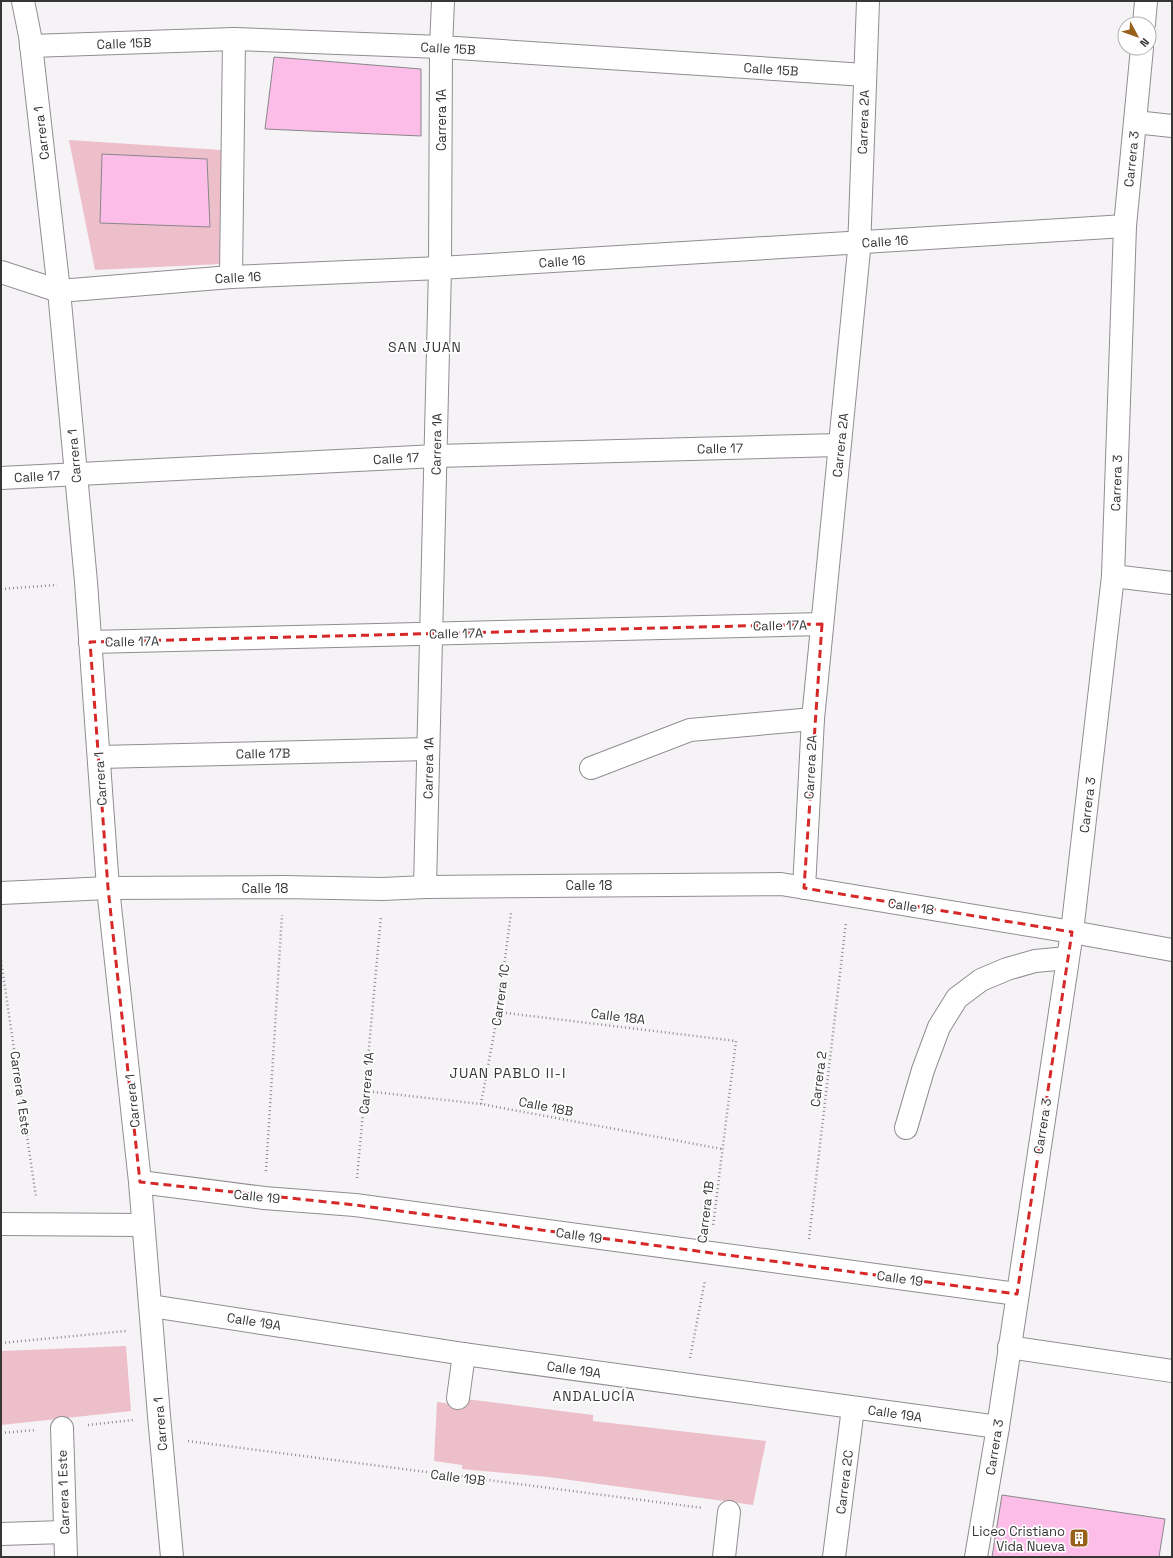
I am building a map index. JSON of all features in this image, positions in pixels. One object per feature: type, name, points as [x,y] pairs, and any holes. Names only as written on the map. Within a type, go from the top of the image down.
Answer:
[{"type":"street","name":"Carrera 1","points":[[23,1],[31,46],[59,291],[90,642],[108,888],[140,1182],[172,1557]]},
{"type":"street","name":"Carrera 1A","points":[[425,887],[440,268],[441,47],[443,1]]},
{"type":"street","name":"Carrera 2A","points":[[804,888],[813,719],[859,242],[868,1]]},
{"type":"street","points":[[1145,16],[1146,1]]},
{"type":"street","name":"Calle 15B","points":[[31,46],[234,39],[441,47],[865,75]]},
{"type":"street","points":[[231,277],[234,39]]},
{"type":"street","name":"Carrera 3","points":[[976,1557],[998,1427],[1016,1294],[1072,932],[1113,576],[1125,226],[1141,56]]},
{"type":"street","points":[[1135,122],[1172,126]]},
{"type":"street","name":"Calle 16","points":[[1,272],[59,291],[231,277],[440,268],[1125,226]]},
{"type":"street","name":"Calle 17","points":[[1,478],[436,456],[840,445]]},
{"type":"street","points":[[1113,576],[1172,583]]},
{"type":"street","name":"Calle 17A","points":[[90,642],[822,624]]},
{"type":"street","points":[[591,768],[690,730],[813,719]]},
{"type":"street","name":"Calle 17B","points":[[99,757],[428,749]]},
{"type":"street","name":"Calle 18","points":[[1,893],[108,888],[283,887],[383,889],[425,887],[781,884],[1172,950]]},
{"type":"street","points":[[906,1128],[923,1070],[940,1027],[957,998],[981,980],[1007,969],[1035,961],[1068,958]]},
{"type":"street","name":"Calle 19","points":[[140,1182],[264,1198],[355,1205],[1016,1294]]},
{"type":"street","points":[[1,1224],[143,1225]]},
{"type":"street","name":"Calle 19A","points":[[151,1306],[464,1354],[998,1427]]},
{"type":"street","points":[[1009,1347],[1172,1371]]},
{"type":"street","points":[[458,1398],[464,1354]]},
{"type":"street","name":"Carrera 2C","points":[[834,1557],[853,1408]]},
{"type":"street","name":"Carrera 1 Este","points":[[62,1428],[64,1532],[66,1557]]},
{"type":"street","points":[[724,1557],[729,1512]]},
{"type":"street","points":[[1,1534],[64,1532]]},
{"type":"path","points":[[1,589],[56,585]]},
{"type":"path","name":"Carrera 1C","points":[[481,1104],[498,1012],[514,886]]},
{"type":"path","points":[[264,1198],[283,887]]},
{"type":"path","name":"Carrera 1A","points":[[355,1205],[383,889]]},
{"type":"path","name":"Carrera 2","points":[[806,1265],[849,895]]},
{"type":"path","name":"Carrera 1 Este","points":[[1,961],[40,1225]]},
{"type":"path","name":"Calle 18A","points":[[498,1012],[736,1041]]},
{"type":"path","name":"Carrera 1B","points":[[686,1384],[710,1252],[736,1041]]},
{"type":"path","name":"Calle 18B","points":[[365,1091],[481,1104],[722,1149]]},
{"type":"path","points":[[1,1342],[140,1329],[153,1330]]},
{"type":"path","name":"Calle 19B","points":[[187,1441],[729,1512]]},
{"type":"highlighted area","points":[[822,624],[804,888],[1072,932],[1017,1294],[355,1205],[140,1182],[108,888],[90,642]]},
{"type":"shaded area","points":[[69,140],[221,150],[221,264],[95,270]]},
{"type":"shaded area","points":[[126,1346],[131,1411],[1,1425],[1,1351]]},
{"type":"shaded area","points":[[466,1399],[593,1415],[593,1421],[766,1441],[753,1505],[548,1477],[462,1469],[462,1465],[434,1461],[437,1402],[465,1406]]},
{"type":"building","points":[[274,57],[421,69],[421,136],[265,129]]},
{"type":"building","points":[[102,154],[207,159],[210,227],[100,223]]},
{"type":"building","name":"Liceo Cristiano Vida Nueva","points":[[1002,1495],[1165,1519],[1159,1557],[992,1557]]},
{"type":"place","name":"Liceo Cristiano Vida Nueva","points":[[1079,1538]]},
{"type":"district","name":"SAN JUAN","points":[[425,347]]},
{"type":"district","name":"JUAN PABLO II-I","points":[[508,1073]]},
{"type":"district","name":"ANDALUCÍA","points":[[594,1396]]}]
